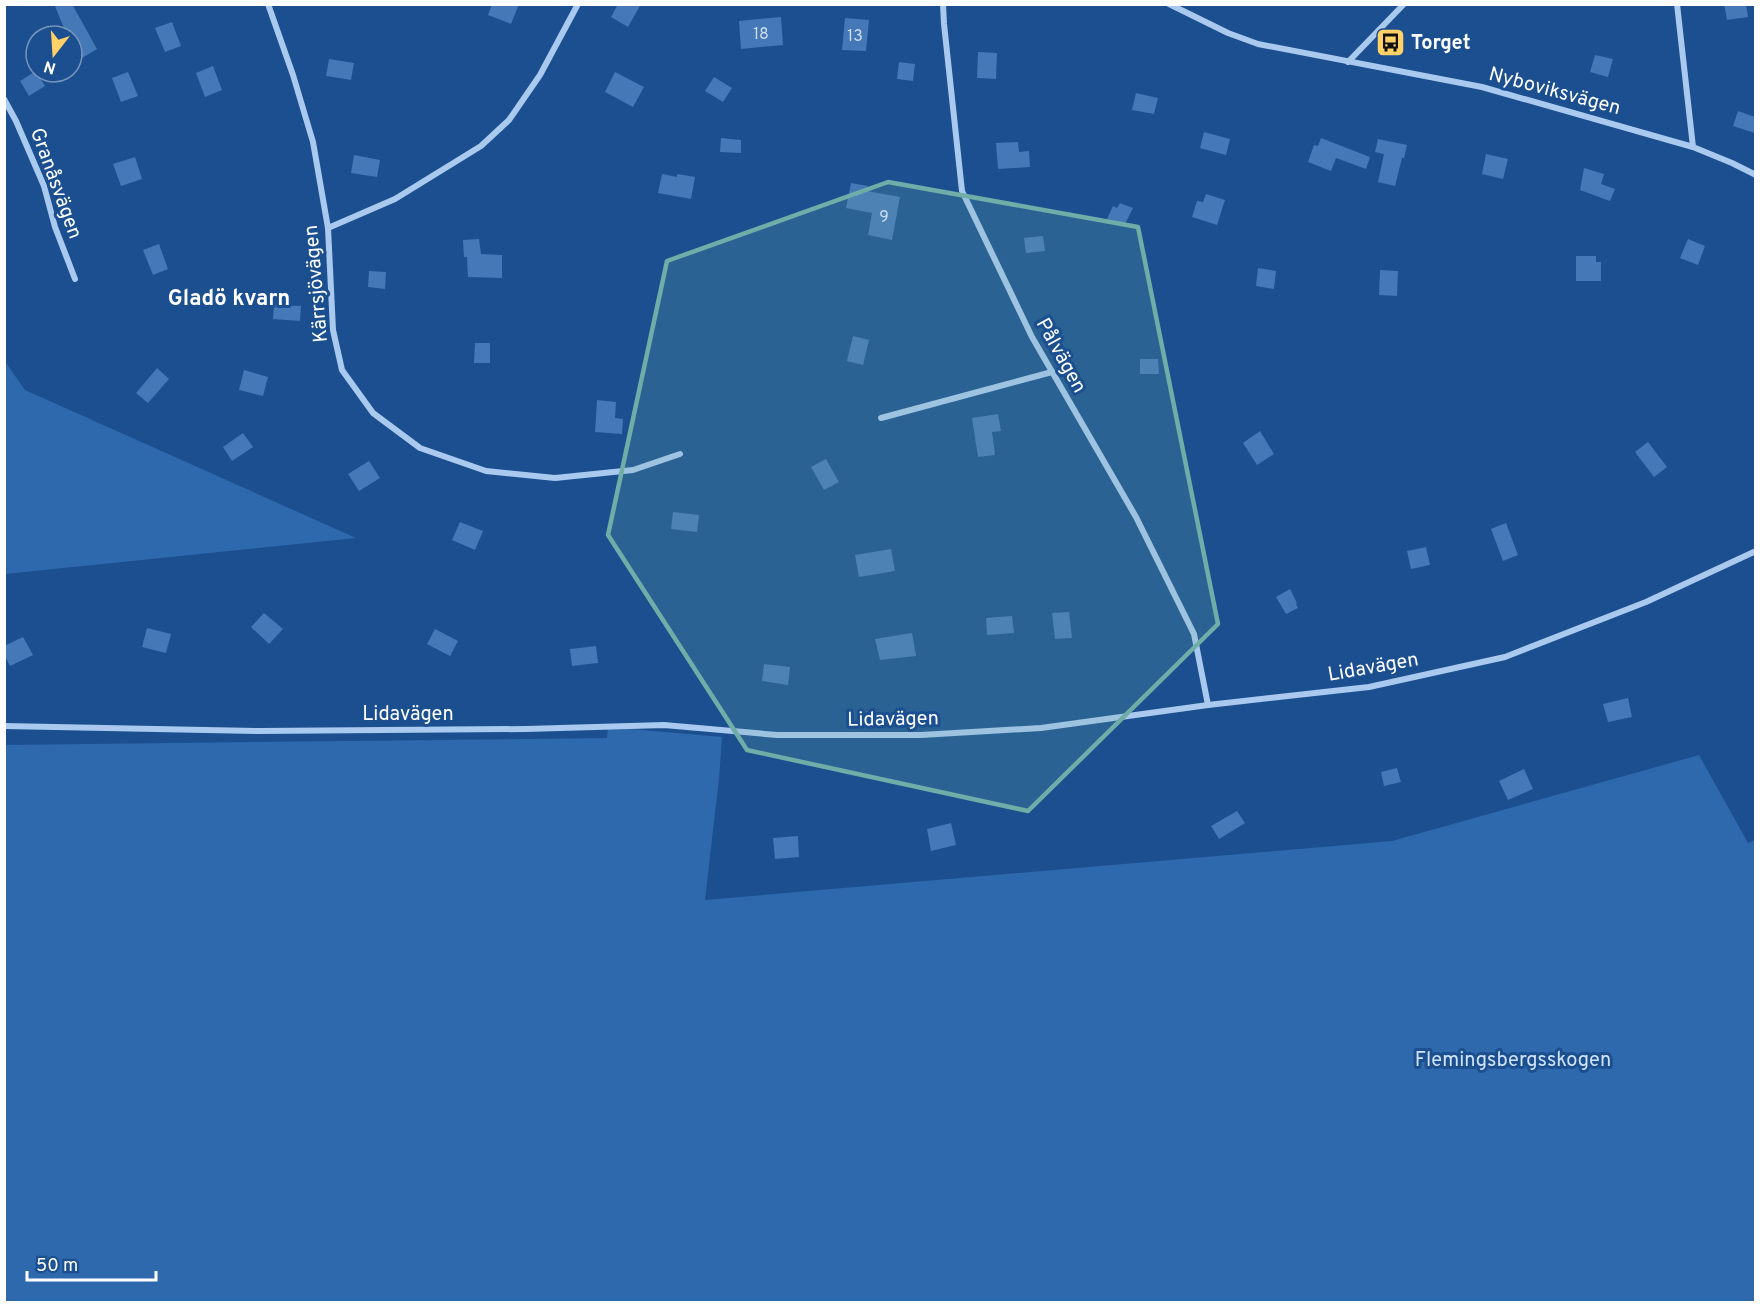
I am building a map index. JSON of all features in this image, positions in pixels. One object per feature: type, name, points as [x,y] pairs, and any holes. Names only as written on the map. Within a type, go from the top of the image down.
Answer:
[{"type":"street","name":"Kärrsjövägen","points":[[268,4],[313,142],[328,228],[333,330],[342,370],[373,413],[420,448],[486,471],[555,478],[633,470],[680,454]]},
{"type":"street","points":[[328,228],[395,199],[481,146],[509,120],[540,75],[578,4]]},
{"type":"street","name":"Pålvägen","points":[[944,4],[944,24],[962,192],[1032,337],[1136,517],[1194,634],[1208,705]]},
{"type":"street","name":"Nyboviksvägen","points":[[1169,4],[1228,33],[1258,44],[1482,87],[1693,147],[1755,175]]},
{"type":"street","points":[[1348,62],[1404,4]]},
{"type":"street","points":[[1677,4],[1693,147]]},
{"type":"street","name":"Granåsvägen","points":[[4,99],[44,186],[55,228],[75,279]]},
{"type":"street","points":[[881,418],[1052,372]]},
{"type":"street","name":"Lidavägen","points":[[4,726],[258,731],[526,729],[664,725],[777,735],[921,735],[1041,728],[1208,705],[1369,687],[1505,657],[1646,602],[1755,551]]},
{"type":"highlighted area","points":[[888,182],[1138,227],[1218,624],[1028,811],[747,750],[608,535],[667,261]]},
{"type":"green space","points":[[4,360],[25,390],[356,538],[5,574]]},
{"type":"green space","name":"Flemingsbergsskogen","points":[[608,727],[722,737],[705,900],[1392,841],[1699,755],[1748,843],[1755,840],[1755,1302],[5,1302],[4,745],[607,738]]},
{"type":"building","points":[[54,4],[72,4],[83,24],[62,24]]},
{"type":"building","points":[[492,4],[519,4],[511,24],[488,15]]},
{"type":"building","points":[[618,4],[641,4],[628,27],[611,17]]},
{"type":"building","points":[[1724,4],[1746,4],[1748,17],[1727,20]]},
{"type":"building","points":[[781,17],[783,45],[741,49],[739,21]]},
{"type":"building","points":[[845,18],[869,20],[866,51],[842,50]]},
{"type":"building","points":[[172,22],[181,46],[165,52],[155,28]]},
{"type":"building","points":[[84,26],[97,49],[84,57]]},
{"type":"building","points":[[978,52],[997,53],[996,79],[977,78]]},
{"type":"building","points":[[1595,55],[1613,59],[1608,77],[1590,72]]},
{"type":"building","points":[[329,59],[354,63],[351,80],[326,76]]},
{"type":"building","points":[[899,62],[915,64],[913,81],[897,79]]},
{"type":"building","points":[[213,66],[222,90],[205,97],[196,73]]},
{"type":"building","points":[[128,72],[138,96],[121,102],[112,78]]},
{"type":"building","points":[[615,72],[644,87],[633,107],[605,92]]},
{"type":"building","points":[[714,77],[732,88],[723,102],[705,91]]},
{"type":"building","points":[[24,78],[24,84],[44,84],[45,86],[29,96],[20,81]]},
{"type":"building","points":[[1136,93],[1158,98],[1154,114],[1132,110]]},
{"type":"building","points":[[1738,111],[1755,117],[1755,133],[1733,126]]},
{"type":"building","points":[[1204,132],[1230,139],[1226,155],[1200,148]]},
{"type":"building","points":[[721,138],[741,140],[741,153],[720,152]]},
{"type":"building","points":[[1321,138],[1370,157],[1366,169],[1336,158],[1331,171],[1308,162],[1314,145],[1318,146]]},
{"type":"building","points":[[1378,139],[1407,145],[1395,186],[1378,182],[1384,154],[1375,152]]},
{"type":"building","points":[[1018,142],[1019,152],[1029,151],[1030,167],[998,169],[996,143]]},
{"type":"building","points":[[1486,154],[1508,159],[1503,179],[1482,174]]},
{"type":"building","points":[[354,155],[380,160],[377,177],[351,173]]},
{"type":"building","points":[[135,157],[142,179],[121,186],[113,164]]},
{"type":"building","points":[[1584,168],[1604,174],[1601,184],[1615,189],[1610,201],[1580,190]]},
{"type":"building","points":[[662,174],[695,177],[691,199],[658,193]]},
{"type":"building","points":[[851,183],[868,186],[867,191],[900,197],[892,240],[868,235],[872,213],[846,208]]},
{"type":"building","points":[[1206,194],[1225,200],[1217,225],[1192,217],[1197,201],[1203,202]]},
{"type":"building","points":[[1120,203],[1133,208],[1124,226],[1107,219],[1113,206],[1117,208]]},
{"type":"building","points":[[1043,236],[1045,251],[1026,253],[1024,238]]},
{"type":"building","points":[[479,239],[481,254],[502,255],[502,278],[468,277],[463,240]]},
{"type":"building","points":[[1688,239],[1705,246],[1698,265],[1680,258]]},
{"type":"building","points":[[159,244],[168,269],[153,275],[143,250]]},
{"type":"building","points":[[1576,256],[1596,256],[1596,262],[1601,262],[1601,281],[1576,281]]},
{"type":"building","points":[[1258,268],[1276,271],[1274,289],[1256,286]]},
{"type":"building","points":[[1380,270],[1398,271],[1397,296],[1379,295]]},
{"type":"building","points":[[369,271],[386,272],[385,289],[368,287]]},
{"type":"building","points":[[274,305],[301,306],[300,321],[273,319]]},
{"type":"building","points":[[853,336],[869,340],[863,365],[847,361]]},
{"type":"building","points":[[475,343],[490,343],[490,363],[474,363]]},
{"type":"building","points":[[1140,359],[1158,359],[1159,374],[1140,374]]},
{"type":"building","points":[[157,368],[169,379],[148,403],[136,393]]},
{"type":"building","points":[[244,370],[268,377],[263,396],[239,390]]},
{"type":"building","points":[[597,400],[616,402],[615,418],[623,419],[622,434],[595,432]]},
{"type":"building","points":[[998,414],[1001,431],[992,432],[995,455],[978,457],[972,418]]},
{"type":"building","points":[[1260,431],[1274,454],[1257,465],[1243,443]]},
{"type":"building","points":[[243,433],[253,447],[232,461],[223,447]]},
{"type":"building","points":[[1648,442],[1667,467],[1654,477],[1635,452]]},
{"type":"building","points":[[826,459],[839,482],[824,490],[811,467]]},
{"type":"building","points":[[369,461],[380,478],[359,491],[348,474]]},
{"type":"building","points":[[673,512],[699,515],[697,532],[671,529]]},
{"type":"building","points":[[460,522],[483,531],[475,550],[452,540]]},
{"type":"building","points":[[1506,523],[1518,555],[1503,561],[1491,529]]},
{"type":"building","points":[[1426,547],[1430,565],[1411,569],[1407,551]]},
{"type":"building","points":[[891,549],[895,571],[859,577],[855,555]]},
{"type":"building","points":[[1290,589],[1298,608],[1286,614],[1276,597]]},
{"type":"building","points":[[1069,612],[1072,638],[1055,639],[1052,613]]},
{"type":"building","points":[[264,613],[283,629],[269,644],[251,627]]},
{"type":"building","points":[[1012,616],[1014,633],[987,635],[986,618]]},
{"type":"building","points":[[147,628],[171,634],[166,653],[142,647]]},
{"type":"building","points":[[435,629],[458,641],[450,656],[427,644]]},
{"type":"building","points":[[912,633],[916,656],[880,660],[875,639]]},
{"type":"building","points":[[23,637],[33,655],[10,666],[4,654],[4,646]]},
{"type":"building","points":[[596,646],[598,663],[572,666],[570,649]]},
{"type":"building","points":[[764,664],[790,667],[788,685],[762,681]]},
{"type":"building","points":[[1628,698],[1632,717],[1608,722],[1603,704]]},
{"type":"building","points":[[1397,768],[1401,782],[1384,786],[1381,772]]},
{"type":"building","points":[[1524,769],[1533,789],[1508,800],[1499,781]]},
{"type":"building","points":[[1237,811],[1245,823],[1219,839],[1211,826]]},
{"type":"building","points":[[951,823],[956,845],[931,851],[927,829]]},
{"type":"building","points":[[798,836],[799,857],[775,859],[773,838]]},
{"type":"place","name":"Torget","points":[[1390,42]]},
{"type":"district","name":"Gladö kvarn","points":[[229,297]]}]
